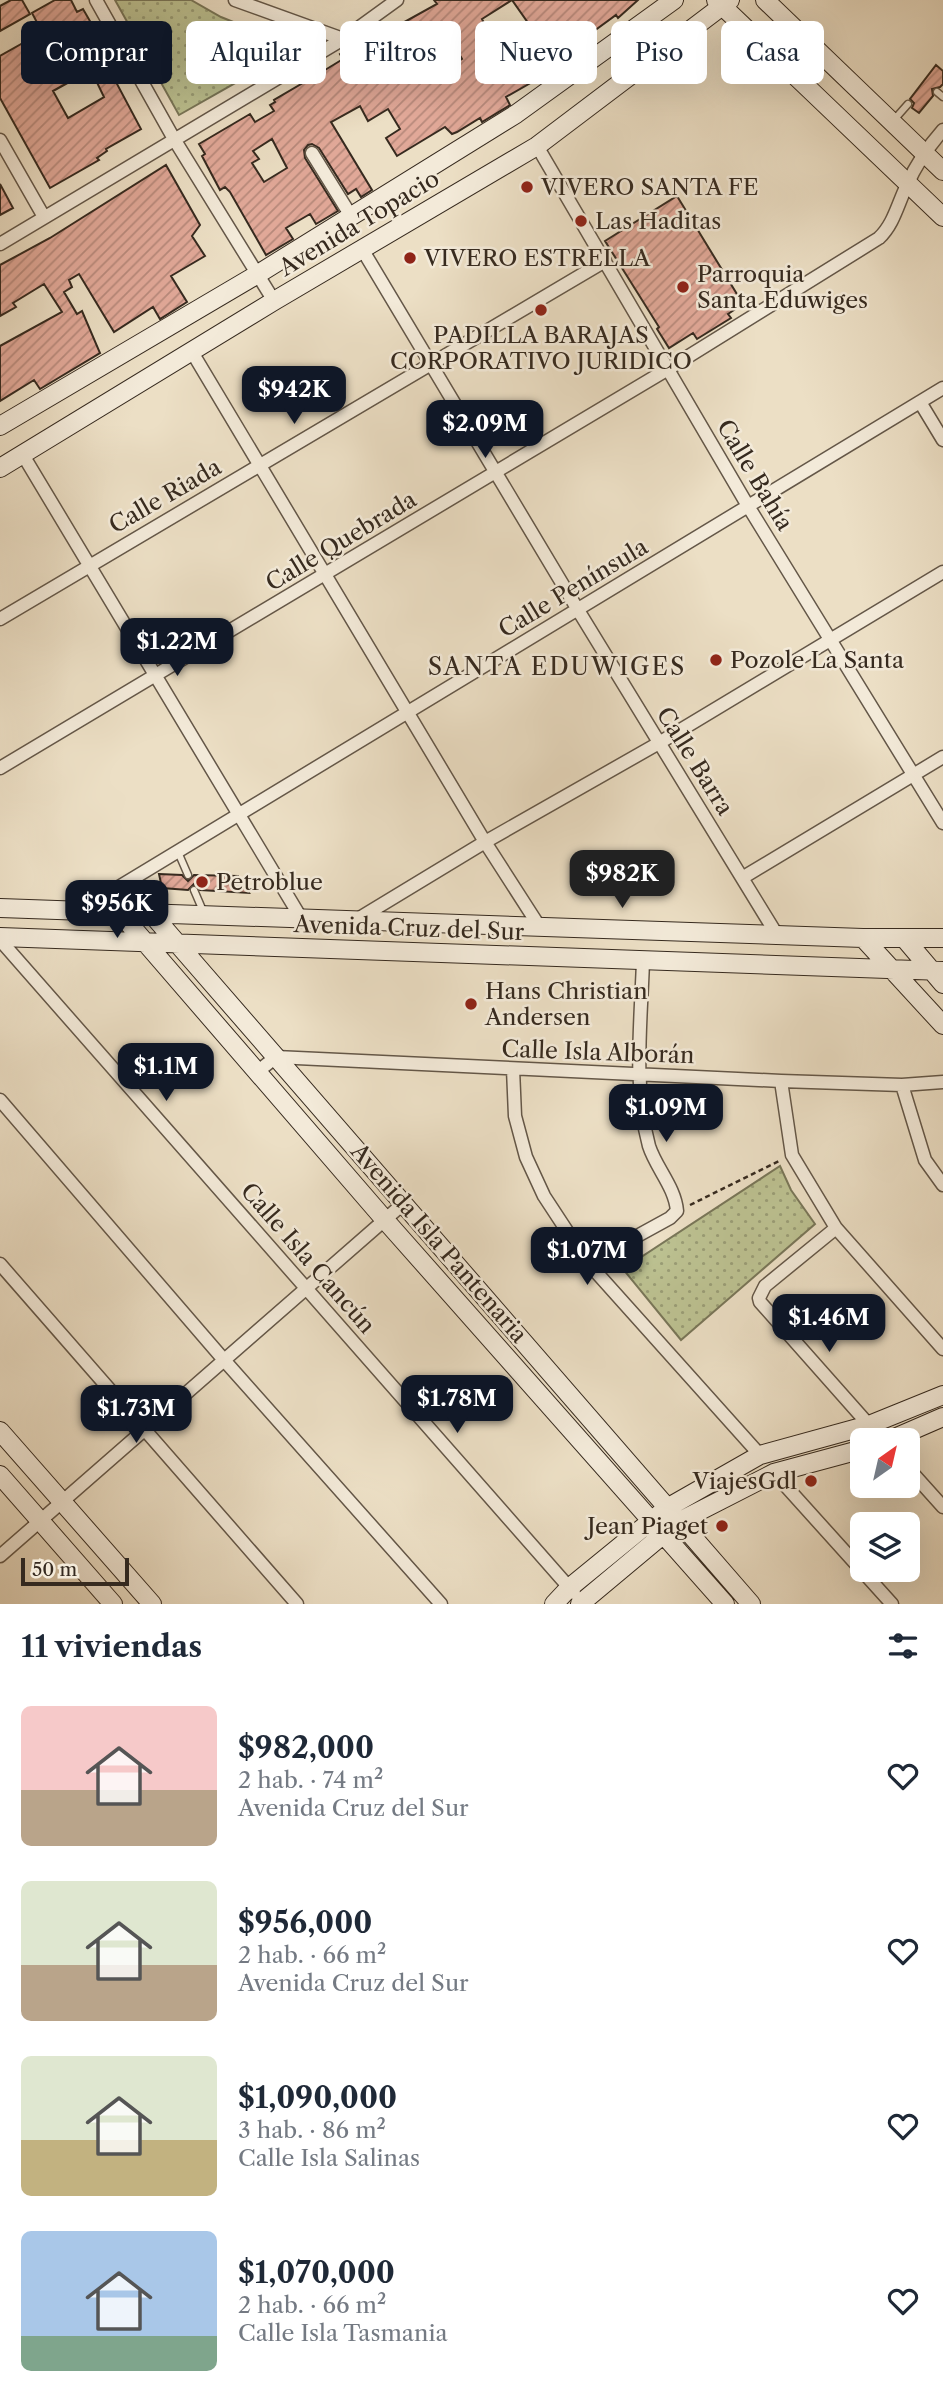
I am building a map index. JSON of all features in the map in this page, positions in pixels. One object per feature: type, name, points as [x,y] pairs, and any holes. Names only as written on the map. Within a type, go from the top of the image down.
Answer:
[{"type":"street","points":[[96,0],[174,139],[274,301]]},
{"type":"street","points":[[235,0],[340,38]]},
{"type":"street","points":[[368,21],[397,0]]},
{"type":"street","name":"Avenida Topacio","points":[[0,426],[258,274],[516,114],[674,0]]},
{"type":"street","points":[[765,0],[943,171]]},
{"type":"street","points":[[723,2],[943,217]]},
{"type":"street","name":"Avenida Topacio","points":[[0,468],[274,301],[537,146],[723,2]]},
{"type":"street","points":[[0,244],[340,41]]},
{"type":"street","name":"Calle Quebrada","points":[[0,768],[496,473],[879,238],[890,224],[924,153],[943,130]]},
{"type":"street","points":[[0,140],[44,217]]},
{"type":"street","name":"Calle Bahía","points":[[537,146],[748,506],[943,823]]},
{"type":"street","points":[[312,153],[351,216]]},
{"type":"street","name":"Calle Barra","points":[[362,249],[777,935]]},
{"type":"street","name":"Calle Riada","points":[[0,619],[605,261]]},
{"type":"street","points":[[192,352],[485,842],[540,926]]},
{"type":"street","name":"Calle Península","points":[[80,911],[943,388]]},
{"type":"street","points":[[920,402],[943,440]]},
{"type":"street","points":[[23,455],[301,918]]},
{"type":"street","points":[[358,919],[485,842],[659,743],[943,572]]},
{"type":"street","points":[[742,878],[943,757]]},
{"type":"street","name":"Avenida Cruz del Sur","points":[[0,908],[863,938],[943,938]]},
{"type":"street","name":"Avenida Isla Pantenaria","points":[[119,912],[385,1220],[725,1604]]},
{"type":"street","name":"Avenida Isla Pantenaria","points":[[150,912],[751,1604]]},
{"type":"street","name":"Avenida Cruz del Sur","points":[[0,938],[892,970],[939,975]]},
{"type":"street","name":"Calle Isla Cancún","points":[[0,938],[582,1603]]},
{"type":"street","points":[[863,938],[943,1025]]},
{"type":"street","points":[[904,938],[939,975]]},
{"type":"street","points":[[588,1263],[670,1218],[677,1211],[675,1200],[650,1147],[642,1110],[640,1074],[643,961]]},
{"type":"street","points":[[257,1072],[275,1057]]},
{"type":"street","name":"Calle Isla Alborán","points":[[275,1057],[781,1081],[902,1085],[943,1082]]},
{"type":"street","points":[[513,1069],[515,1116],[526,1157],[544,1196],[588,1263],[760,1455]]},
{"type":"street","points":[[781,1081],[792,1155],[836,1228],[943,1349]]},
{"type":"street","points":[[902,1085],[925,1160],[943,1185]]},
{"type":"street","points":[[0,1100],[224,1360],[441,1604]]},
{"type":"street","points":[[0,1556],[404,1203]]},
{"type":"street","points":[[836,1228],[765,1286],[760,1294],[760,1302],[869,1425]]},
{"type":"street","points":[[0,1264],[297,1604]]},
{"type":"street","points":[[582,1603],[657,1526],[667,1507],[760,1455],[869,1425],[943,1395]]},
{"type":"street","points":[[919,1428],[943,1418]]},
{"type":"street","points":[[0,1431],[152,1604]]},
{"type":"street","points":[[822,1438],[831,1457]]},
{"type":"street","points":[[554,1604],[569,1588],[657,1526],[678,1522],[774,1473],[850,1452]]},
{"type":"street","points":[[774,1473],[892,1604]]},
{"type":"street","points":[[0,1475],[113,1604]]},
{"type":"street","points":[[920,1481],[943,1507]]},
{"type":"lane","points":[[892,122],[908,104]]},
{"type":"lane","points":[[178,852],[188,875]]},
{"type":"lane","points":[[194,890],[204,914]]},
{"type":"path","points":[[677,1211],[792,1155]]},
{"type":"green space","points":[[115,0],[191,0],[231,21],[186,21],[186,84],[234,84],[179,115],[162,84],[172,84],[172,21],[127,21]]},
{"type":"green space","points":[[780,1166],[791,1190],[815,1224],[681,1340],[623,1269]]},
{"type":"building","points":[[11,0],[22,0],[30,14],[0,31],[0,6]]},
{"type":"building","points":[[55,0],[71,0],[77,12],[83,9],[90,21],[36,21],[32,13]]},
{"type":"building","points":[[434,0],[512,0],[482,19],[483,21],[475,21],[475,84],[529,84],[506,97],[510,105],[482,122],[480,118],[452,134],[445,127],[397,156],[386,138],[400,129],[388,109],[368,121],[360,106],[331,122],[372,190],[361,197],[356,189],[348,194],[319,148],[308,145],[304,150],[305,158],[338,211],[316,224],[310,214],[286,228],[293,239],[266,255],[230,192],[225,187],[220,190],[202,156],[205,154],[199,144],[250,114],[255,122],[274,111],[270,105],[274,100],[301,84],[326,84],[326,69],[340,61],[340,84],[461,84],[461,21],[406,21],[437,4]],"holes":[[[272,139],[287,168],[264,182],[252,163],[259,159],[253,151]]]},
{"type":"building","points":[[512,0],[638,0],[618,18],[616,15],[597,29],[597,21],[527,21]]},
{"type":"building","points":[[21,44],[21,84],[66,84],[53,91],[68,118],[104,97],[98,84],[117,84],[141,129],[106,149],[107,151],[97,158],[99,160],[50,188],[0,98],[0,56]]},
{"type":"building","points":[[936,65],[943,71],[943,84],[932,89],[933,96],[919,113],[912,108],[914,103],[910,99]]},
{"type":"building","points":[[166,165],[200,225],[192,236],[205,256],[171,276],[187,302],[160,319],[153,307],[114,332],[79,274],[69,280],[72,287],[64,292],[77,314],[82,311],[100,353],[40,389],[34,380],[0,401],[0,346],[62,312],[44,284],[13,303],[16,307],[0,316],[0,265],[50,238]]},
{"type":"building","points":[[0,184],[13,208],[0,215]]},
{"type":"building","name":"Parroquia Santa Eduwiges","points":[[677,196],[743,304],[728,314],[731,318],[697,339],[693,333],[669,348],[657,329],[659,327],[605,241]]},
{"type":"building","name":"Petroblue","points":[[159,874],[182,875],[188,881],[194,875],[238,876],[249,893],[200,890],[194,884],[188,890],[162,888]]},
{"type":"place","name":"VIVERO SANTA FE","points":[[527,187]]},
{"type":"place","name":"Las Haditas","points":[[581,221]]},
{"type":"place","name":"VIVERO ESTRELLA","points":[[410,258]]},
{"type":"place","name":"Parroquia Santa Eduwiges","points":[[683,287]]},
{"type":"place","name":"PADILLA BARAJAS CORPORATIVO JURIDICO","points":[[541,310]]},
{"type":"place","name":"Pozole La Santa","points":[[716,660]]},
{"type":"place","name":"Petroblue","points":[[202,882]]},
{"type":"place","name":"Hans Christian Andersen","points":[[471,1004]]},
{"type":"place","name":"ViajesGdl","points":[[811,1481]]},
{"type":"place","name":"Jean Piaget","points":[[722,1526]]},
{"type":"district","name":"SANTA EDUWIGES","points":[[557,667]]}]
